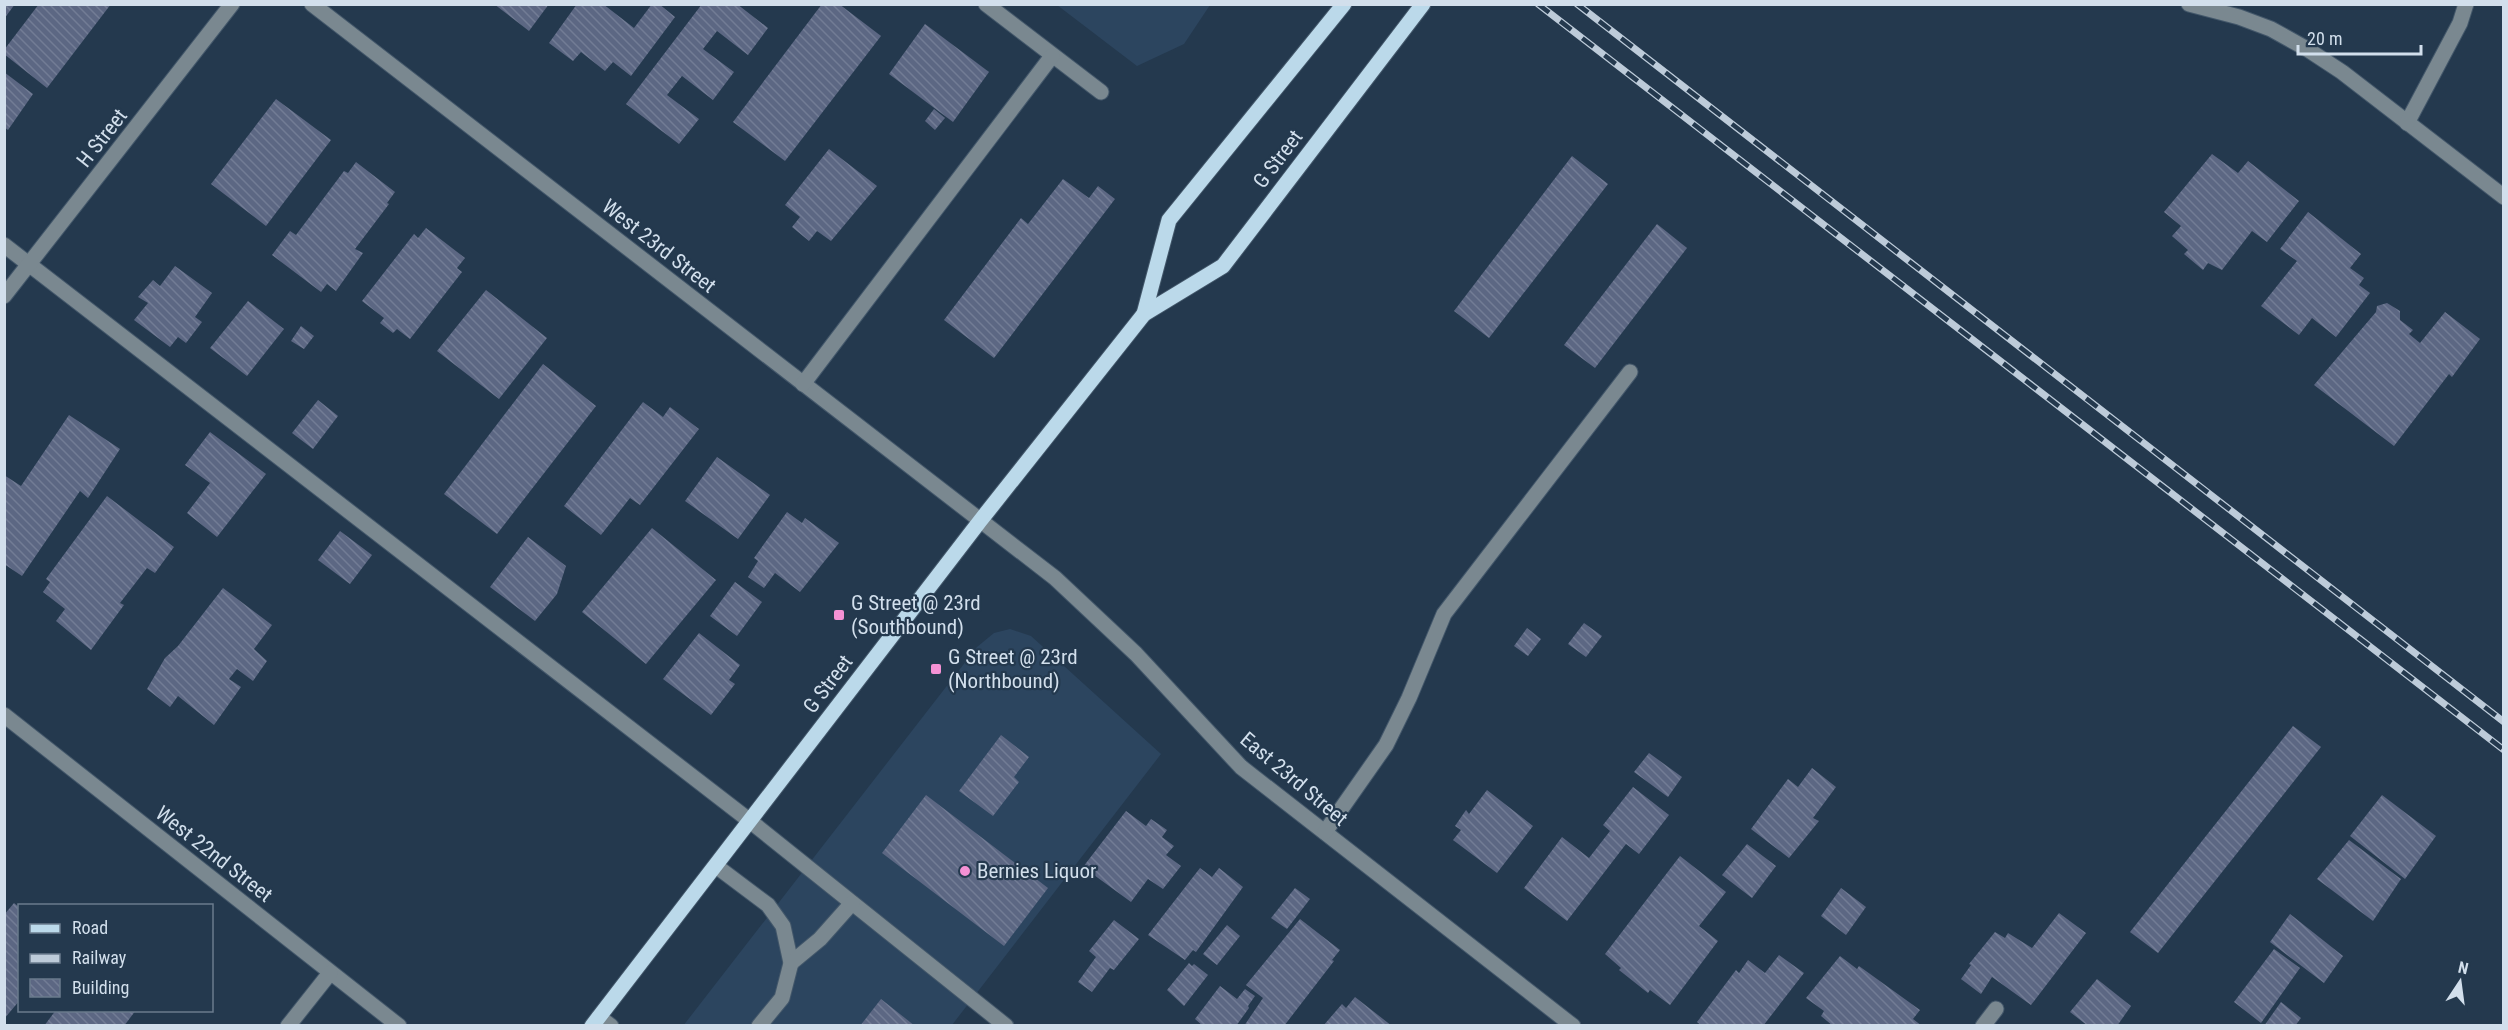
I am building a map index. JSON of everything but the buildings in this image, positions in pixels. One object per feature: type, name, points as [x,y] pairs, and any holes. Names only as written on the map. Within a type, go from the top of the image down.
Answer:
[{"type":"main road","name":"G Street","points":[[1144,314],[1169,219],[1344,4]]},
{"type":"main road","name":"G Street","points":[[601,1023],[750,821],[980,521],[1144,314],[1223,266],[1423,4]]},
{"type":"street","name":"H Street","points":[[4,296],[232,4]]},
{"type":"street","name":"West 23rd Street","points":[[312,4],[980,521]]},
{"type":"street","points":[[986,4],[1101,92]]},
{"type":"street","points":[[2189,4],[2239,17],[2271,29],[2342,72],[2504,197]]},
{"type":"street","points":[[2407,123],[2460,23],[2466,4]]},
{"type":"street","points":[[803,384],[1052,56]]},
{"type":"street","points":[[4,245],[750,821],[1006,1026]]},
{"type":"street","points":[[1325,832],[1386,745],[1409,698],[1444,614],[1630,372]]},
{"type":"street","name":"East 23rd Street","points":[[980,521],[1055,578],[1096,615],[1136,654],[1241,767],[1573,1026]]},
{"type":"street","name":"West 22nd Street","points":[[4,715],[399,1026]]},
{"type":"street","points":[[716,866],[768,905],[783,926],[791,963],[782,998],[759,1026]]},
{"type":"street","points":[[791,963],[820,939],[852,903]]},
{"type":"street","points":[[288,1026],[330,973]]},
{"type":"street","points":[[1983,1026],[1996,1009]]},
{"type":"shaded area","points":[[1057,5],[1210,5],[1184,44],[1137,66]]},
{"type":"shaded area","points":[[1010,629],[1031,636],[1161,754],[952,1025],[683,1026],[977,647],[994,633]]},
{"type":"railway","points":[[1538,4],[2504,750]]},
{"type":"railway","points":[[1577,4],[2504,722]]},
{"type":"place","name":"G Street @ 23rd (Southbound)","points":[[839,615]]},
{"type":"place","name":"G Street @ 23rd (Northbound)","points":[[936,669]]},
{"type":"place","name":"Bernies Liquor","points":[[965,871]]}]
